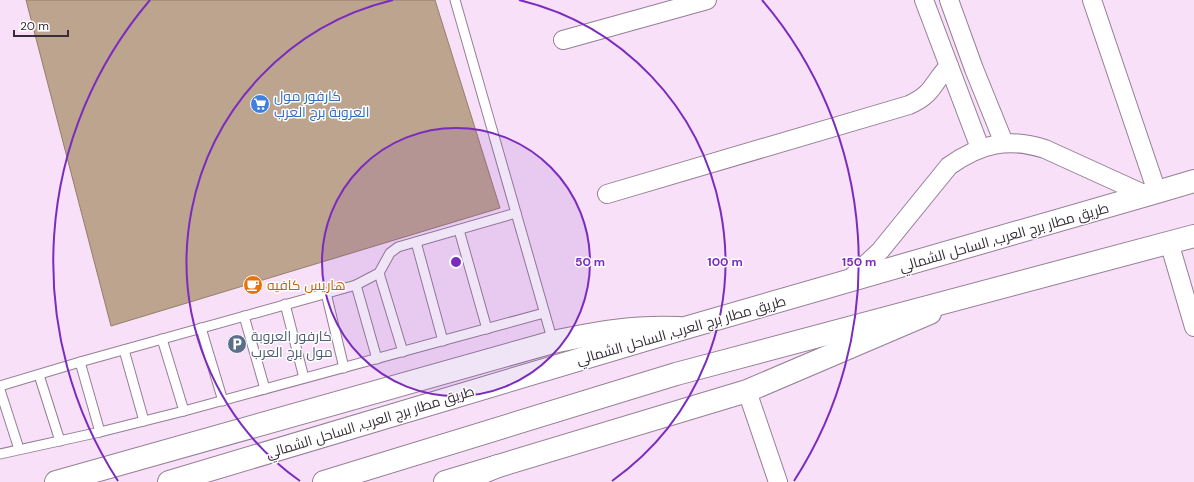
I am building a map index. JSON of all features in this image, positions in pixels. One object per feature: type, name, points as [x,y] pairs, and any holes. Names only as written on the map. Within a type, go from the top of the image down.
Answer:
[{"type":"main road","name":"طريق مطار برج العرب, الساحل الشمالي","points":[[169,482],[685,328],[1151,194],[1194,180]]},
{"type":"main road","points":[[324,482],[676,374],[1194,236]]},
{"type":"main road","points":[[445,482],[746,391],[974,295]]},
{"type":"main road","points":[[56,482],[553,342],[600,332],[628,328],[685,328]]},
{"type":"main road","points":[[459,482],[498,466]]},
{"type":"street","points":[[562,40],[707,0]]},
{"type":"street","points":[[924,0],[980,148]]},
{"type":"street","points":[[949,0],[974,70],[1004,143]]},
{"type":"street","points":[[1092,0],[1151,194]]},
{"type":"street","points":[[940,42],[961,34]]},
{"type":"street","points":[[607,194],[909,105],[924,98],[930,93],[941,75],[949,66]]},
{"type":"street","points":[[847,282],[880,251],[949,166],[980,148],[1004,143],[1032,145],[1045,149],[1151,194]]},
{"type":"street","points":[[1169,242],[1194,327]]},
{"type":"street","points":[[746,391],[778,482]]},
{"type":"lane","points":[[455,0],[553,342]]},
{"type":"lane","points":[[0,386],[80,362],[356,285],[379,273],[390,253],[394,250],[416,242],[516,213]]},
{"type":"lane","points":[[459,230],[487,329]]},
{"type":"lane","points":[[416,242],[443,341]]},
{"type":"lane","points":[[379,273],[403,352]]},
{"type":"lane","points":[[356,285],[377,359]]},
{"type":"lane","points":[[326,294],[344,368]]},
{"type":"lane","points":[[285,304],[304,378]]},
{"type":"lane","points":[[0,454],[100,432],[223,401],[544,313]]},
{"type":"lane","points":[[244,316],[265,389]]},
{"type":"lane","points":[[201,328],[223,401]]},
{"type":"lane","points":[[162,339],[184,411]]},
{"type":"lane","points":[[124,350],[144,421]]},
{"type":"lane","points":[[80,362],[100,432]]},
{"type":"lane","points":[[39,375],[60,441]]},
{"type":"lane","points":[[0,390],[20,449]]},
{"type":"building","name":"كارفور مول العروبة برج العرب","points":[[26,0],[435,0],[500,208],[111,326]]},
{"type":"place","name":"كارفور مول العروبة برج العرب","points":[[260,104]]},
{"type":"place","name":"هاريس كافيه","points":[[253,285]]},
{"type":"place","name":"كارفور العروبة مول برج العرب","points":[[237,344]]}]
